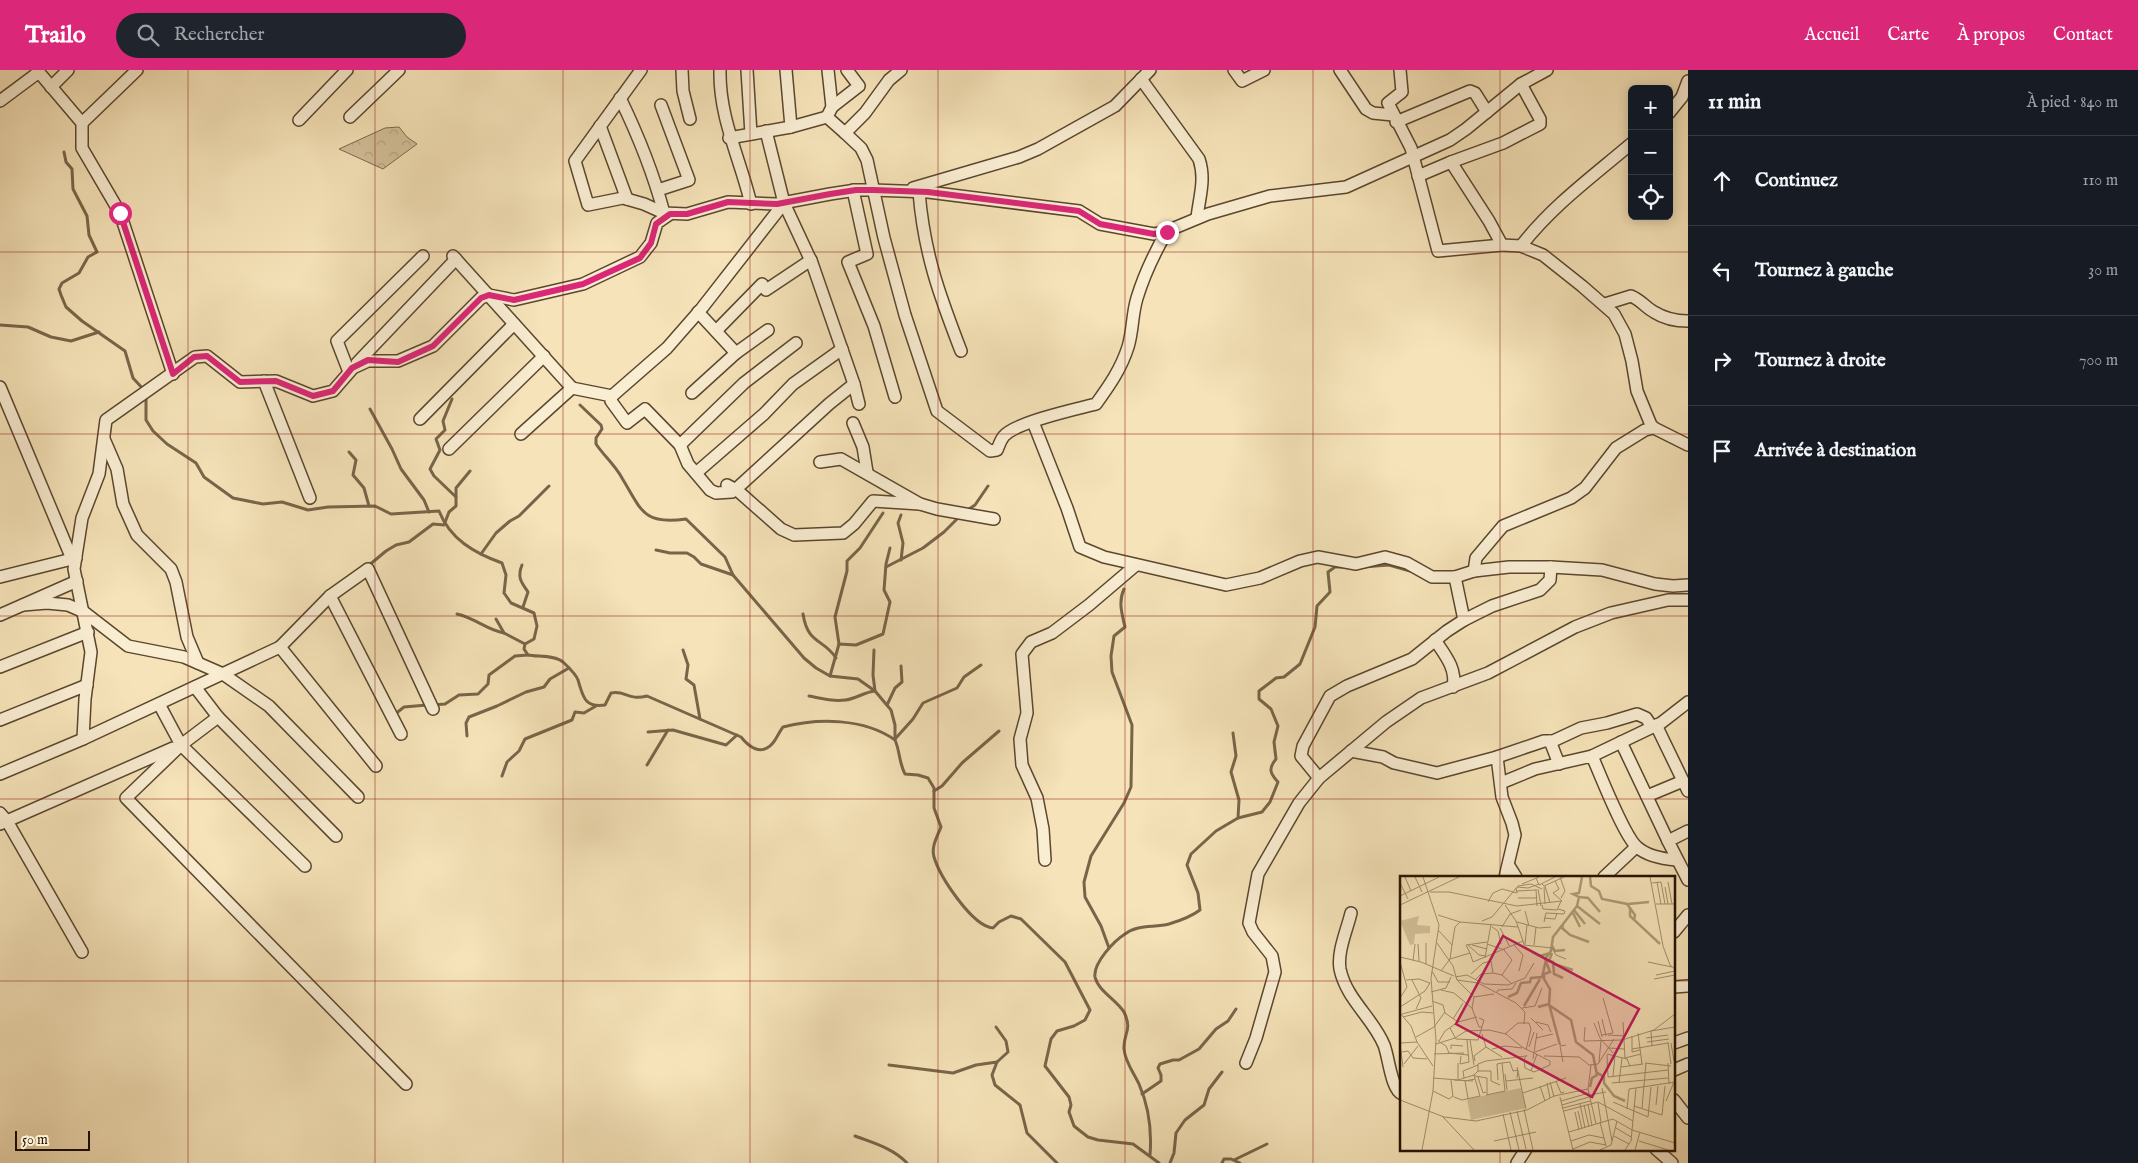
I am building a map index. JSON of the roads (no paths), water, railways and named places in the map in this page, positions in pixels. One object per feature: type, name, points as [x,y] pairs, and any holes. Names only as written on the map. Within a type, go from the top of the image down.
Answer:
[{"type":"street","points":[[51,87],[68,70]]},
{"type":"street","points":[[82,122],[137,70]]},
{"type":"street","points":[[298,120],[346,70]]},
{"type":"street","points":[[350,117],[398,70]]},
{"type":"street","points":[[641,70],[574,161],[588,205],[623,198],[644,204],[667,214],[687,214],[728,202],[751,204],[784,203],[853,190],[919,192],[1079,211],[1100,224],[1154,234],[1167,232],[1196,218],[1270,196],[1346,187],[1450,140],[1521,84],[1546,70]]},
{"type":"street","points":[[682,70],[683,91],[690,119]]},
{"type":"street","points":[[720,70],[720,85],[729,138],[743,171],[751,204]]},
{"type":"street","points":[[747,70],[751,134]]},
{"type":"street","points":[[786,70],[791,127]]},
{"type":"street","points":[[828,70],[830,112],[845,133],[861,148],[867,160],[905,315],[936,411],[990,451],[997,450],[1004,435],[1014,429],[1096,404],[1121,365],[1128,346],[1137,298],[1157,249],[1167,232]]},
{"type":"street","points":[[729,138],[791,127],[830,112],[859,86],[847,70]]},
{"type":"street","points":[[845,133],[865,113],[889,80],[902,70]]},
{"type":"street","points":[[902,192],[1019,157],[1038,149],[1115,106],[1150,70]]},
{"type":"street","points":[[1234,70],[1239,79],[1243,81],[1264,70]]},
{"type":"street","points":[[1340,70],[1366,109],[1373,113],[1394,118],[1470,91],[1475,93],[1487,112]]},
{"type":"street","points":[[1400,70],[1402,92],[1399,96],[1388,102],[1394,118],[1408,140],[1414,156],[1438,251],[1502,245],[1521,246],[1542,255],[1605,304],[1614,314],[1624,334],[1632,361],[1637,391],[1643,408],[1654,428],[1688,445]]},
{"type":"street","points":[[0,101],[38,71],[82,122],[82,148],[120,213],[173,374]]},
{"type":"street","points":[[1140,79],[1199,159],[1203,172],[1203,183],[1196,218]]},
{"type":"street","points":[[1673,108],[1685,98],[1688,81]]},
{"type":"street","points":[[1418,176],[1503,143],[1540,124],[1540,119],[1521,84]]},
{"type":"street","points":[[620,98],[643,145],[667,214]]},
{"type":"street","points":[[658,190],[689,180],[661,105]]},
{"type":"street","points":[[600,126],[627,199]]},
{"type":"street","points":[[766,132],[784,203],[810,260],[854,384],[859,404]]},
{"type":"street","points":[[1521,246],[1541,221],[1557,206],[1628,146]]},
{"type":"street","points":[[1451,162],[1502,245]]},
{"type":"street","points":[[853,190],[867,254],[848,262],[874,326],[895,397]]},
{"type":"street","points":[[919,192],[926,248],[934,281],[961,351]]},
{"type":"street","points":[[784,203],[698,312],[667,348],[612,396],[611,401],[628,423],[645,409],[680,445],[688,464],[710,490],[716,493],[731,489],[854,384]]},
{"type":"street","points":[[351,370],[368,360],[398,362],[433,346],[481,298],[489,295],[514,300],[583,284],[640,258],[651,243],[656,224],[667,214]]},
{"type":"street","points":[[351,370],[337,341],[423,256]]},
{"type":"street","points":[[83,739],[91,652],[74,569],[74,558],[82,518],[99,474],[106,420],[173,374],[194,357],[207,356],[240,382],[276,381],[313,396],[333,391],[455,257],[572,388],[612,396]]},
{"type":"street","points":[[716,331],[762,284],[766,290],[810,260]]},
{"type":"street","points":[[1605,304],[1631,296],[1640,299],[1652,312],[1670,320],[1688,321]]},
{"type":"street","points":[[698,312],[736,353]]},
{"type":"street","points":[[420,419],[514,324]]},
{"type":"street","points":[[692,393],[736,353],[768,330]]},
{"type":"street","points":[[680,445],[744,383],[796,343]]},
{"type":"street","points":[[696,473],[764,414],[793,384],[842,349]]},
{"type":"street","points":[[449,449],[544,356]]},
{"type":"street","points":[[264,382],[310,498]]},
{"type":"street","points":[[0,386],[74,558]]},
{"type":"street","points":[[521,434],[572,388]]},
{"type":"street","points":[[853,422],[863,448],[866,472]]},
{"type":"street","points":[[1033,422],[1067,508],[1080,547],[1104,557],[1136,565],[1226,585],[1260,578],[1318,557],[1356,564],[1385,558],[1407,563],[1428,576],[1455,577],[1474,571],[1509,567],[1552,567],[1602,570],[1655,584],[1688,585]]},
{"type":"street","points":[[1474,571],[1476,558],[1503,526],[1571,498],[1585,488],[1616,448],[1645,430],[1654,428]]},
{"type":"street","points":[[104,438],[117,469],[123,504],[137,535],[171,569],[176,582],[187,637],[198,663]]},
{"type":"street","points":[[820,462],[842,459],[920,504]]},
{"type":"street","points":[[731,489],[781,529],[794,536],[843,533],[854,524],[873,501],[920,504],[937,509],[994,519]]},
{"type":"street","points":[[0,577],[74,558]]},
{"type":"street","points":[[1044,860],[1043,829],[1037,798],[1022,765],[1020,739],[1028,713],[1022,654],[1031,642],[1052,633],[1090,605],[1136,565]]},
{"type":"street","points":[[1319,778],[1308,767],[1302,756],[1303,746],[1330,696],[1347,686],[1412,659],[1464,620],[1492,606],[1540,590],[1550,580],[1552,567]]},
{"type":"street","points":[[1,774],[83,739],[280,647],[330,596],[368,568],[433,709]]},
{"type":"street","points":[[1455,577],[1464,620]]},
{"type":"street","points":[[0,615],[77,581]]},
{"type":"street","points":[[1668,600],[1673,586]]},
{"type":"street","points":[[330,596],[401,734]]},
{"type":"street","points":[[1246,1063],[1256,1038],[1275,972],[1272,956],[1253,932],[1250,923],[1258,874],[1299,803],[1319,778],[1386,722],[1421,698],[1488,673],[1575,627],[1611,613],[1668,600],[1688,600]]},
{"type":"street","points":[[23,605],[47,603],[68,605],[84,612],[128,646],[184,657],[224,674],[269,706],[358,797]]},
{"type":"street","points":[[0,667],[88,632]]},
{"type":"street","points":[[1435,640],[1453,670],[1455,678],[1453,687]]},
{"type":"street","points":[[280,647],[376,766]]},
{"type":"street","points":[[0,720],[87,685]]},
{"type":"street","points":[[195,687],[218,717],[336,836]]},
{"type":"street","points":[[1502,784],[1535,769],[1592,756],[1654,726],[1688,702]]},
{"type":"street","points":[[159,704],[181,745],[305,866]]},
{"type":"street","points":[[1351,751],[1383,757],[1394,763],[1437,773],[1497,757],[1544,741],[1550,741],[1581,728],[1637,714],[1646,718],[1654,726],[1686,786],[1646,796]]},
{"type":"street","points":[[218,717],[181,745],[126,798],[406,1084]]},
{"type":"street","points":[[1618,720],[1623,741],[1646,796],[1688,880]]},
{"type":"street","points":[[1550,741],[1559,764]]},
{"type":"street","points":[[82,952],[2,819],[181,745]]},
{"type":"street","points":[[1592,756],[1623,825],[1636,847],[1662,859],[1677,860]]},
{"type":"street","points":[[1497,757],[1502,784],[1502,798],[1515,835],[1507,871]]},
{"type":"street","points":[[1668,841],[1688,831]]},
{"type":"street","points":[[1605,876],[1636,847]]},
{"type":"street","points":[[1351,913],[1340,956],[1343,980],[1356,1004],[1383,1043],[1389,1058],[1395,1089],[1400,1093]]},
{"type":"street","points":[[1676,930],[1688,915]]},
{"type":"street","points":[[1676,1042],[1688,1038]]},
{"type":"street","points":[[1676,1069],[1688,1064]]},
{"type":"street","points":[[1676,1103],[1688,1118]]},
{"type":"street","points":[[1517,1163],[1525,1150]]},
{"type":"street","points":[[1657,1150],[1672,1163]]},
{"type":"waterway","points":[[64,152],[66,162],[72,169],[73,189],[87,216],[89,235],[97,252],[88,257],[79,273],[62,283],[59,289],[61,295],[66,307],[82,321],[125,351],[133,378],[144,390]]},
{"type":"waterway","points":[[0,325],[28,327],[51,337],[71,341],[99,332]]},
{"type":"waterway","points":[[146,396],[146,420],[153,431],[167,444],[196,463],[204,477],[233,498],[263,504],[282,502],[308,510],[328,507],[375,506],[391,514],[439,511],[450,530],[464,544],[482,555],[502,563],[506,575],[504,593],[511,603],[534,613],[537,626],[534,639],[525,644],[524,649],[528,655],[551,657],[563,662],[577,678],[583,696],[593,705],[605,705],[611,693],[616,692],[635,697],[647,696],[741,737],[751,747],[759,750],[768,748],[783,727],[811,722],[826,721],[855,724],[869,727],[895,740],[905,774],[928,778],[934,788],[934,808],[941,827],[936,838],[933,853],[937,866],[950,888],[967,910],[985,925],[993,928],[999,922],[1011,916],[1021,919],[1065,962],[1090,1010],[1085,1020],[1074,1026],[1057,1031],[1051,1039],[1045,1066],[1069,1097],[1071,1105],[1069,1112],[1074,1126],[1088,1137],[1133,1144],[1159,1163]]},
{"type":"waterway","points":[[452,399],[443,421],[445,430],[436,439],[440,450],[430,469],[434,476],[456,497]]},
{"type":"waterway","points":[[580,405],[601,425],[602,429],[596,438],[596,444],[616,469],[645,513],[661,520],[686,519],[725,557],[733,575],[804,658],[830,676],[858,679],[875,691],[891,710],[895,725],[895,739]]},
{"type":"waterway","points":[[370,409],[401,469],[424,500],[429,512]]},
{"type":"waterway","points":[[349,452],[356,460],[353,475],[364,488],[369,506]]},
{"type":"waterway","points":[[368,566],[386,551],[396,545],[409,542],[433,524],[444,525],[449,512],[456,506],[456,488],[470,471]]},
{"type":"waterway","points":[[481,554],[496,533],[519,516],[549,486]]},
{"type":"waterway","points":[[966,511],[975,505],[988,486]]},
{"type":"waterway","points":[[839,644],[835,617],[847,571],[847,561],[860,548],[883,513]]},
{"type":"waterway","points":[[901,515],[898,523],[903,543],[901,560]]},
{"type":"waterway","points":[[886,567],[923,548],[944,532],[959,517]]},
{"type":"waterway","points":[[830,676],[839,644],[856,645],[883,634],[890,602],[884,590],[886,564],[890,548]]},
{"type":"waterway","points":[[656,550],[670,553],[687,553],[701,564],[733,575]]},
{"type":"waterway","points":[[522,565],[520,579],[528,592],[523,607]]},
{"type":"waterway","points":[[1363,567],[1389,565],[1410,571]]},
{"type":"waterway","points":[[1150,1155],[1151,1137],[1147,1110],[1139,1084],[1128,1063],[1124,1049],[1128,1028],[1127,1018],[1121,1008],[1100,987],[1095,977],[1095,971],[1110,947],[1120,937],[1130,931],[1141,927],[1169,924],[1200,910],[1198,893],[1187,865],[1191,854],[1216,831],[1238,818],[1262,812],[1270,802],[1278,782],[1271,771],[1276,759],[1274,742],[1278,726],[1271,709],[1259,699],[1259,691],[1276,678],[1284,677],[1300,664],[1315,627],[1317,606],[1330,592],[1328,572],[1335,567],[1344,567]]},
{"type":"waterway","points":[[1109,948],[1101,926],[1085,897],[1084,882],[1091,856],[1124,803],[1131,787],[1132,725],[1112,672],[1111,656],[1114,636],[1125,627],[1121,603],[1124,589]]},
{"type":"waterway","points":[[457,614],[504,633]]},
{"type":"waterway","points":[[803,614],[808,631],[836,658]]},
{"type":"waterway","points":[[496,619],[504,633],[525,644]]},
{"type":"waterway","points":[[683,650],[688,665],[686,679],[694,685],[700,719]]},
{"type":"waterway","points":[[809,696],[827,700],[840,700],[875,691],[873,675],[874,650]]},
{"type":"waterway","points":[[433,705],[445,704],[459,695],[478,694],[488,684],[489,675],[515,656],[528,655]]},
{"type":"waterway","points":[[895,739],[913,719],[923,703],[957,688],[964,677],[981,665]]},
{"type":"waterway","points":[[887,705],[895,688],[902,682],[901,666]]},
{"type":"waterway","points":[[467,736],[466,723],[469,717],[526,692],[544,687],[550,679],[569,668]]},
{"type":"waterway","points":[[394,715],[404,707],[427,705]]},
{"type":"waterway","points":[[502,776],[507,762],[519,751],[525,739],[572,720],[575,712],[584,713],[596,706]]},
{"type":"waterway","points":[[647,765],[668,730]]},
{"type":"waterway","points":[[648,732],[673,730],[726,745],[737,735]]},
{"type":"waterway","points":[[934,791],[942,786],[962,763],[999,731]]},
{"type":"waterway","points":[[1233,733],[1236,756],[1231,772],[1239,800],[1238,818]]},
{"type":"waterway","points":[[1142,1094],[1161,1081],[1158,1068],[1160,1064],[1179,1060],[1199,1049],[1216,1029],[1228,1021],[1236,1009]]},
{"type":"waterway","points":[[996,1027],[1006,1041],[1008,1052],[997,1062]]},
{"type":"waterway","points":[[889,1065],[953,1073],[976,1065],[997,1062],[992,1075],[995,1085],[1020,1105],[1027,1133],[1057,1163]]},
{"type":"waterway","points":[[1170,1163],[1174,1153],[1176,1133],[1185,1120],[1204,1105],[1209,1089],[1222,1072]]},
{"type":"waterway","points":[[855,1136],[896,1153],[907,1163]]},
{"type":"waterway","points":[[1234,1160],[1267,1144]]},
{"type":"waterway","points":[[1222,1163],[1224,1159],[1231,1159],[1240,1163]]}]
